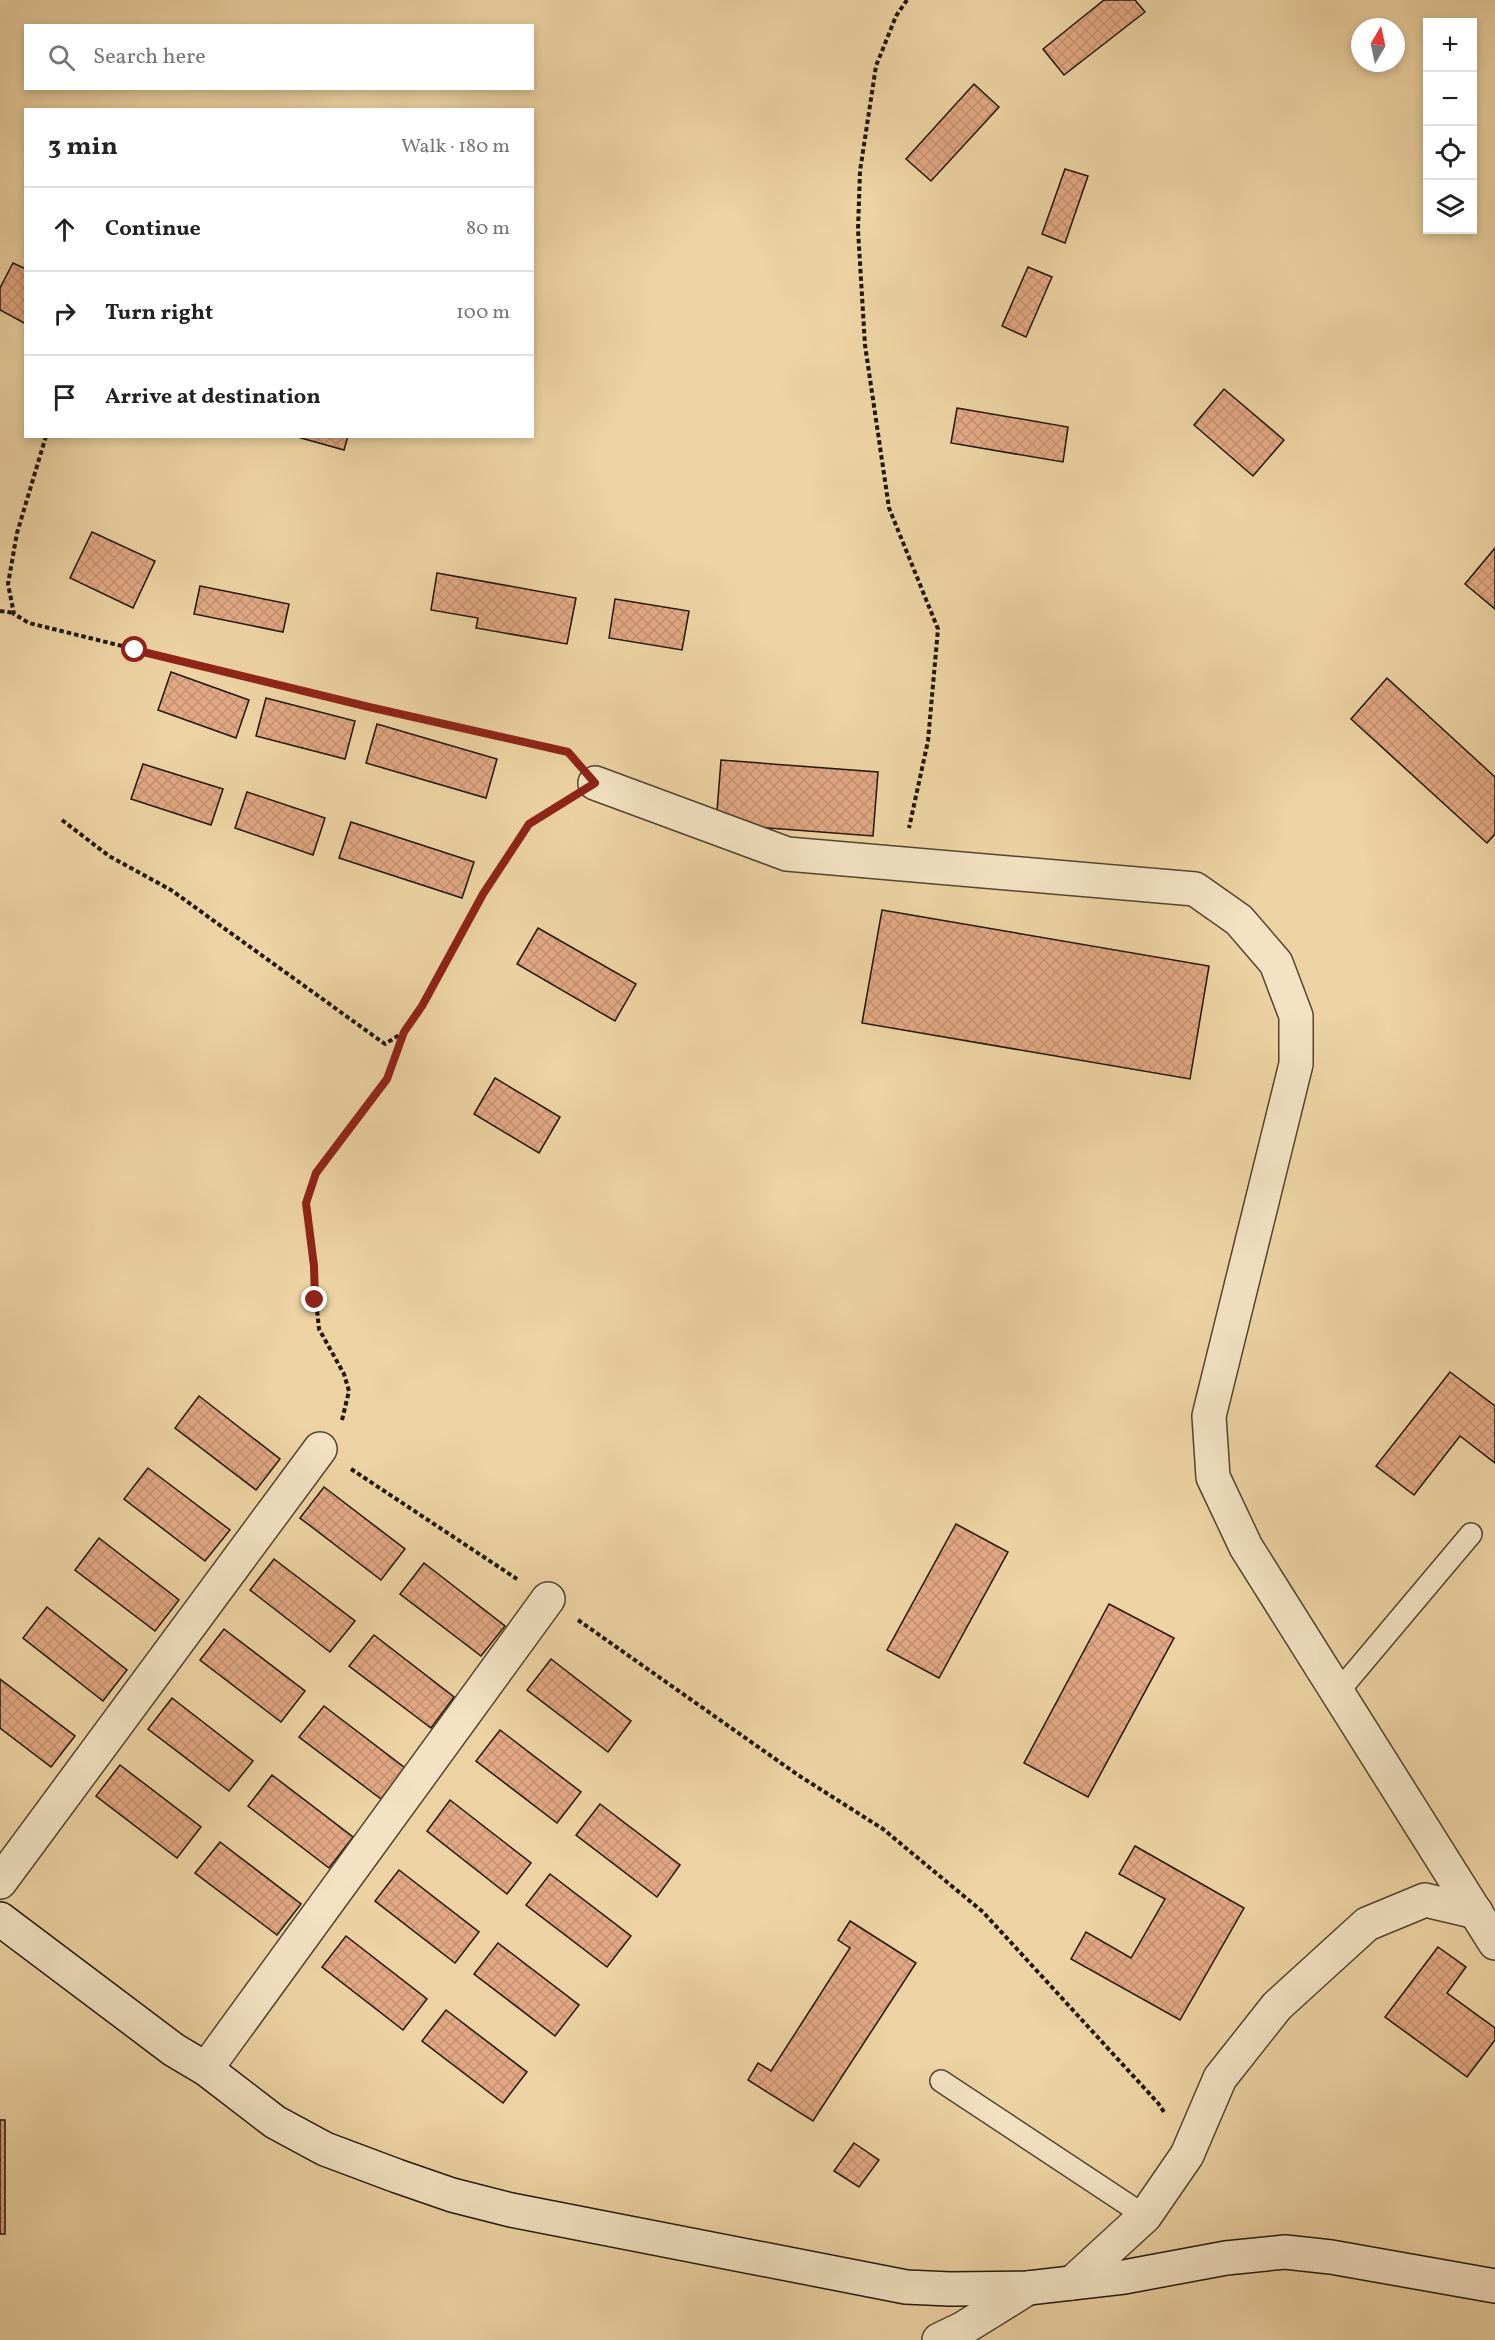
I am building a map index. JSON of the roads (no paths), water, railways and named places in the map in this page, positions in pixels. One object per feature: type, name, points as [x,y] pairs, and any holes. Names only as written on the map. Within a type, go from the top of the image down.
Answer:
[{"type":"street","points":[[595,783],[787,854],[1195,889],[1239,920],[1276,963],[1296,1016],[1296,1064],[1209,1416],[1213,1477],[1246,1547],[1495,1943]]},
{"type":"street","points":[[0,1882],[320,1449]]},
{"type":"street","points":[[206,2069],[548,1599]]},
{"type":"street","points":[[1072,2283],[1145,2216],[1187,2155],[1220,2078],[1277,2006],[1367,1924],[1425,1900],[1476,1912]]},
{"type":"street","points":[[0,1919],[174,2050],[206,2069],[275,2121],[325,2149],[452,2195],[623,2233],[906,2287],[1029,2288],[1125,2277],[1226,2258],[1285,2252],[1331,2257],[1495,2286]]},
{"type":"street","points":[[956,2336],[1029,2288]]},
{"type":"lane","points":[[1338,1692],[1471,1534]]},
{"type":"lane","points":[[941,2081],[1145,2216]]}]
